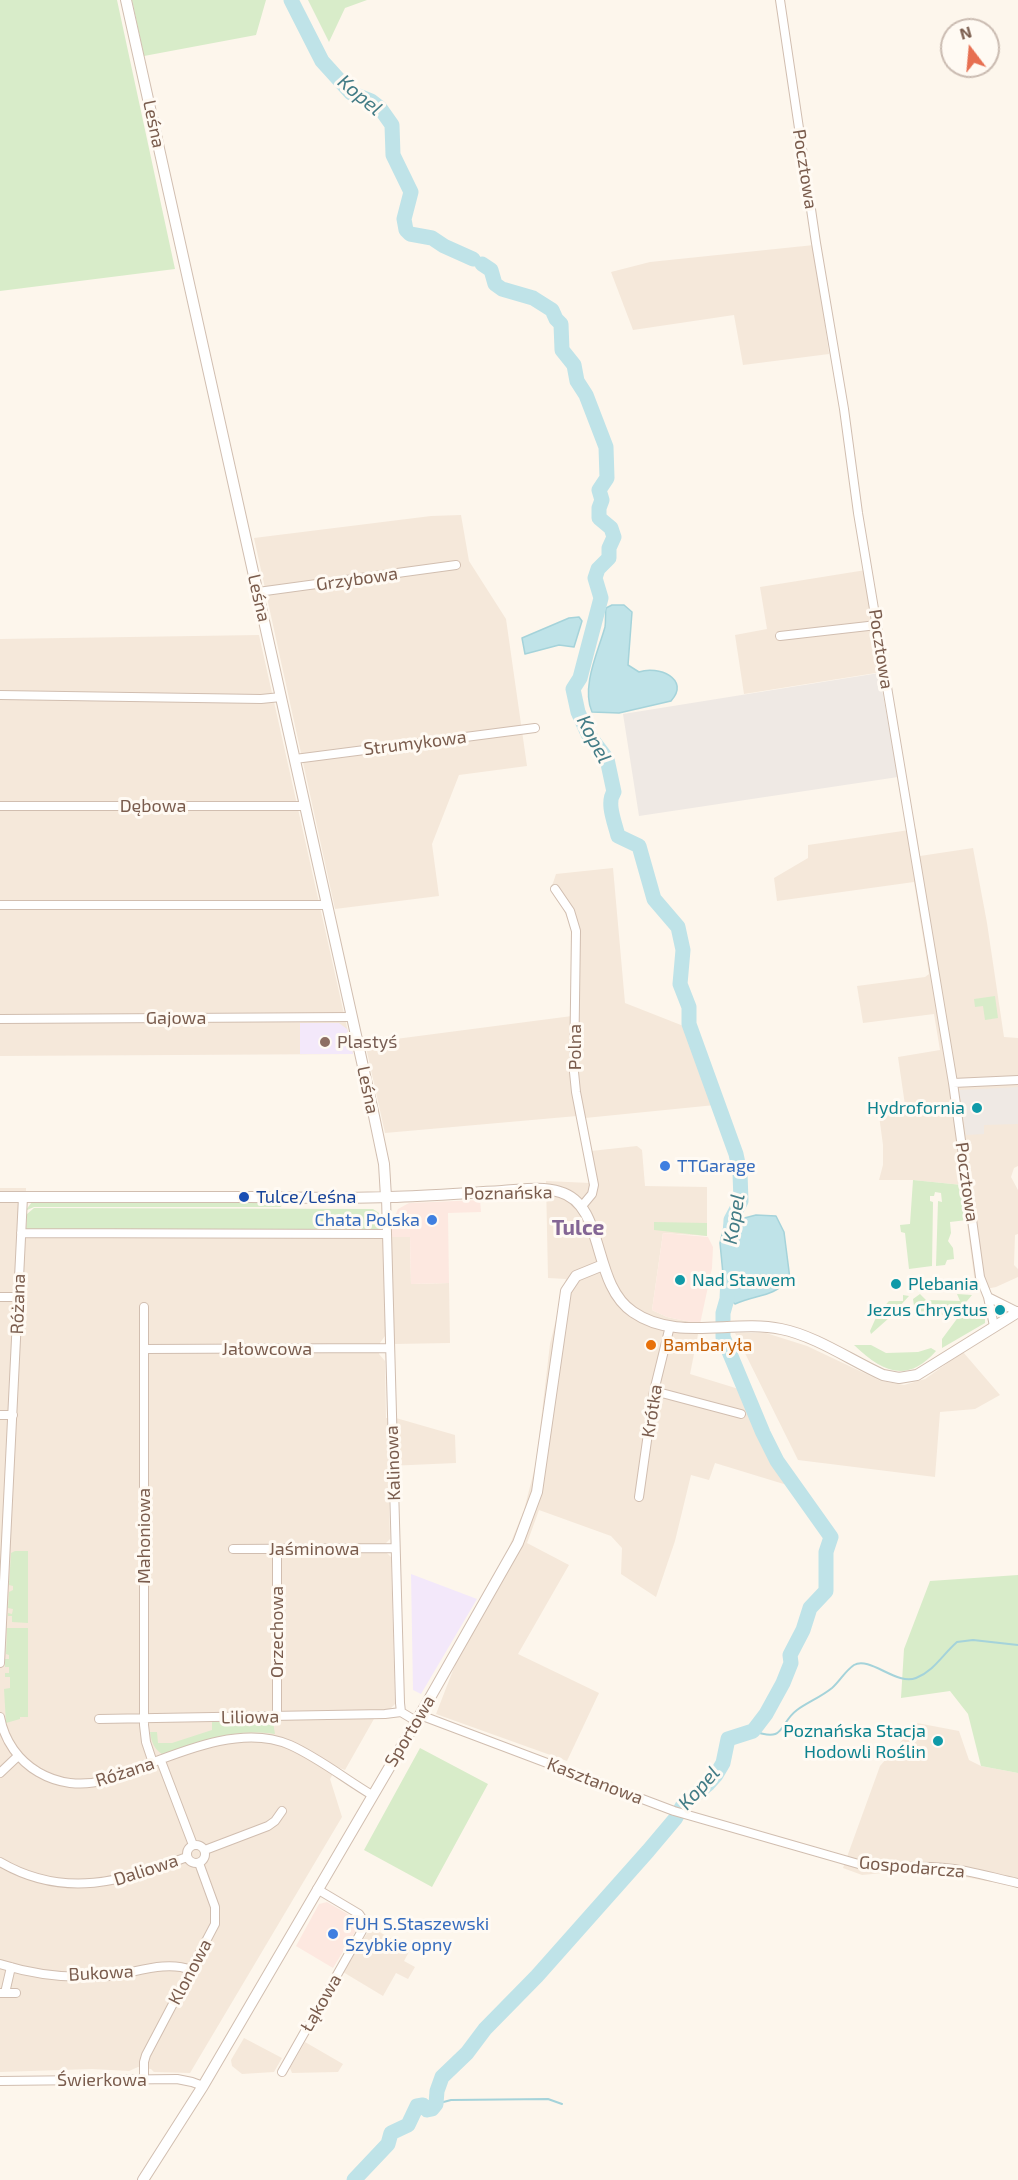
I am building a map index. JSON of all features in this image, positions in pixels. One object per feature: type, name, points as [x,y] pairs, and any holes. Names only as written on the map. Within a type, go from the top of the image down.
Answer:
[{"type":"street","name":"Leśna","points":[[126,0],[384,1164],[386,1197]]},
{"type":"street","name":"Pocztowa","points":[[780,0],[877,625],[953,1083],[980,1277],[988,1297],[994,1326]]},
{"type":"street","name":"Grzybowa","points":[[258,592],[456,565]]},
{"type":"street","points":[[780,636],[877,625]]},
{"type":"street","points":[[0,695],[261,699],[281,697]]},
{"type":"street","name":"Strumykowa","points":[[295,759],[535,728]]},
{"type":"street","name":"Dębowa","points":[[0,806],[305,806]]},
{"type":"street","name":"Polna","points":[[555,889],[570,911],[576,931],[574,1072],[594,1185],[592,1194],[582,1206]]},
{"type":"street","points":[[0,905],[327,904]]},
{"type":"street","name":"Gajowa","points":[[0,1019],[352,1017]]},
{"type":"street","points":[[953,1083],[1018,1080]]},
{"type":"street","name":"Poznańska","points":[[0,1197],[386,1197],[546,1190],[563,1192],[582,1206]]},
{"type":"street","name":"Różana","points":[[0,1663],[4,1506],[13,1415],[23,1197]]},
{"type":"street","name":"Kalinowa","points":[[386,1197],[401,1712]]},
{"type":"street","points":[[582,1206],[590,1222],[614,1291],[624,1305],[645,1319],[670,1326],[692,1328],[767,1326],[783,1329],[883,1375],[899,1378],[922,1372],[1018,1312]]},
{"type":"street","points":[[21,1233],[387,1234]]},
{"type":"street","name":"Sportowa","points":[[143,2180],[203,2086],[518,1543],[531,1511],[543,1457],[566,1291],[572,1280],[580,1274],[603,1264]]},
{"type":"street","points":[[0,1297],[18,1297]]},
{"type":"street","points":[[988,1297],[1018,1312]]},
{"type":"street","name":"Mahoniowa","points":[[144,1307],[144,1719],[145,1737],[157,1762]]},
{"type":"street","name":"Krótka","points":[[639,1497],[654,1391],[670,1326]]},
{"type":"street","name":"Jałowcowa","points":[[144,1348],[390,1348]]},
{"type":"street","points":[[654,1391],[741,1414]]},
{"type":"street","points":[[0,1415],[13,1415]]},
{"type":"street","name":"Jaśminowa","points":[[233,1549],[395,1548]]},
{"type":"street","name":"Orzechowa","points":[[277,1549],[277,1716]]},
{"type":"street","points":[[401,1712],[418,1718]]},
{"type":"street","name":"Liliowa","points":[[99,1719],[401,1712]]},
{"type":"street","name":"Różana","points":[[0,1717],[6,1736],[18,1756],[45,1776],[56,1781],[78,1785],[105,1780],[220,1740],[247,1737],[266,1738],[291,1746],[372,1795]]},
{"type":"street","name":"Kasztanowa","points":[[418,1718],[674,1811],[807,1848]]},
{"type":"street","points":[[0,1773],[18,1756]]},
{"type":"street","points":[[157,1762],[193,1845]]},
{"type":"street","points":[[205,1850],[268,1826],[275,1821],[282,1810]]},
{"type":"street","points":[[193,1845],[200,1845],[205,1850],[205,1857],[199,1863],[191,1862],[187,1857],[188,1849],[193,1845]]},
{"type":"street","name":"Gospodarcza","points":[[807,1848],[862,1865],[885,1868],[914,1866],[948,1868],[1018,1883]]},
{"type":"street","name":"Daliowa","points":[[0,1862],[31,1875],[62,1882],[90,1884],[124,1879],[187,1857]]},
{"type":"street","name":"Klonowa","points":[[144,2079],[146,2055],[212,1930],[216,1918],[215,1907],[199,1863]]},
{"type":"street","name":"Łąkowa","points":[[282,2072],[363,1929],[363,1920],[359,1914],[317,1889]]},
{"type":"street","name":"Bukowa","points":[[0,1964],[40,1973],[84,1977],[116,1975],[172,1966],[191,1970]]},
{"type":"street","points":[[11,1967],[3,1993],[16,1993]]},
{"type":"street","name":"Świerkowa","points":[[0,2080],[182,2080],[203,2086]]},
{"type":"shaded area","points":[[814,245],[829,354],[743,365],[734,315],[633,330],[611,272],[650,262]]},
{"type":"shaded area","points":[[461,515],[469,561],[506,619],[527,766],[459,775],[432,844],[439,896],[335,909],[254,538],[431,516]]},
{"type":"shaded area","points":[[872,569],[888,671],[744,694],[735,635],[767,629],[760,587]]},
{"type":"shaded area","points":[[259,635],[353,1054],[0,1056],[0,639]]},
{"type":"shaded area","points":[[879,673],[898,777],[639,816],[623,714]]},
{"type":"shaded area","points":[[916,829],[920,856],[973,848],[1004,1037],[1018,1038],[1018,1166],[1014,1168],[1011,1177],[1018,1190],[1018,1234],[1015,1235],[1014,1265],[1018,1269],[1018,1277],[996,1287],[976,1291],[962,1185],[913,1180],[879,1180],[883,1165],[883,1145],[878,1108],[905,1105],[898,1057],[940,1050],[934,1014],[863,1023],[857,986],[925,977],[929,974],[914,882],[777,901],[774,878],[808,858],[808,845]]},
{"type":"shaded area","points":[[613,868],[625,1003],[686,1027],[715,1105],[585,1118],[591,1151],[637,1146],[642,1150],[645,1186],[707,1187],[707,1236],[663,1233],[652,1310],[667,1317],[700,1324],[690,1374],[742,1390],[787,1485],[715,1463],[709,1480],[691,1475],[675,1541],[656,1597],[621,1574],[622,1548],[611,1536],[539,1510],[527,1543],[569,1565],[518,1654],[599,1693],[567,1761],[436,1714],[480,1601],[500,1569],[524,1510],[536,1463],[550,1344],[566,1279],[548,1278],[546,1181],[590,1183],[577,1116],[385,1133],[365,1043],[572,1016],[573,932],[562,906],[551,889],[556,874]]},
{"type":"shaded area","name":"Plastyś","points":[[300,1023],[339,1023],[347,1029],[353,1054],[300,1054]]},
{"type":"shaded area","points":[[1018,1087],[1018,1124],[984,1125],[984,1134],[966,1135],[959,1090]]},
{"type":"shaded area","points":[[0,1188],[26,1188],[26,1230],[410,1236],[411,1284],[449,1283],[450,1343],[395,1344],[394,1336],[385,1336],[380,1343],[379,1354],[385,1361],[386,1418],[396,1418],[455,1435],[456,1463],[388,1466],[390,1539],[385,1544],[385,1551],[391,1557],[395,1704],[389,1710],[379,1710],[345,1770],[337,1767],[330,1779],[342,1817],[190,2073],[154,2072],[151,2069],[138,2067],[129,2071],[92,2069],[0,2072]]},
{"type":"shaded area","points":[[480,1200],[481,1212],[448,1213],[449,1283],[411,1284],[410,1237],[391,1237],[391,1219],[394,1218],[398,1209],[409,1203]]},
{"type":"shaded area","points":[[663,1233],[708,1237],[713,1247],[712,1268],[700,1324],[667,1317],[652,1310]]},
{"type":"shaded area","points":[[735,1333],[766,1333],[807,1346],[881,1381],[904,1385],[925,1379],[963,1352],[1000,1395],[975,1409],[940,1412],[935,1477],[798,1460]]},
{"type":"shaded area","points":[[411,1574],[477,1599],[421,1694],[413,1690]]},
{"type":"shaded area","points":[[917,1723],[959,1731],[969,1760],[981,1766],[1018,1773],[1018,1887],[933,1871],[928,1877],[915,1874],[914,1870],[862,1875],[843,1868],[880,1766]]},
{"type":"shaded area","points":[[327,1902],[356,1919],[358,1927],[333,1968],[296,1946],[319,1904]]},
{"type":"shaded area","points":[[371,1927],[410,1950],[404,1961],[415,1967],[408,1979],[396,1973],[383,1996],[343,1972]]},
{"type":"shaded area","points":[[244,2038],[282,2058],[274,2072],[242,2074],[232,2066],[231,2060]]},
{"type":"shaded area","points":[[305,2042],[343,2064],[338,2072],[292,2073],[290,2068]]},
{"type":"green space","points":[[0,0],[117,0],[175,269],[0,291]]},
{"type":"green space","points":[[132,0],[266,0],[256,35],[144,56]]},
{"type":"green space","points":[[308,0],[367,0],[345,8],[329,42]]},
{"type":"green space","points":[[995,996],[998,1018],[985,1020],[983,1006],[975,1007],[974,999]]},
{"type":"green space","points":[[913,1180],[962,1185],[967,1220],[950,1222],[951,1233],[948,1241],[953,1248],[954,1259],[947,1260],[945,1265],[936,1266],[938,1201],[942,1202],[941,1193],[935,1192],[934,1196],[930,1196],[930,1201],[933,1202],[932,1266],[909,1269],[905,1233],[901,1232],[900,1225],[910,1224]]},
{"type":"green space","points":[[283,1201],[281,1207],[34,1207],[25,1211],[32,1202]]},
{"type":"green space","points":[[34,1208],[373,1209],[379,1213],[379,1227],[383,1231],[26,1231],[27,1214]]},
{"type":"green space","points":[[654,1222],[707,1223],[707,1236],[654,1230]]},
{"type":"green space","points":[[920,1294],[926,1300],[960,1301],[957,1294],[972,1295],[957,1313],[919,1317],[915,1313],[913,1299]]},
{"type":"green space","points":[[903,1295],[909,1296],[871,1334],[870,1331],[878,1313],[889,1301],[903,1301]]},
{"type":"green space","points":[[985,1313],[985,1323],[942,1348],[942,1339],[959,1316]]},
{"type":"green space","points":[[854,1345],[871,1345],[886,1353],[918,1352],[931,1348],[936,1351],[915,1368],[905,1371],[885,1367],[875,1362]]},
{"type":"green space","points":[[28,1551],[28,1623],[12,1622],[12,1616],[8,1616],[8,1613],[12,1614],[13,1609],[8,1608],[9,1592],[13,1590],[13,1586],[9,1585],[11,1553]]},
{"type":"green space","points":[[1018,1575],[1018,1773],[981,1766],[968,1714],[950,1691],[901,1698],[904,1649],[930,1581]]},
{"type":"green space","points":[[7,1628],[28,1628],[28,1717],[20,1717],[20,1719],[6,1723],[4,1689],[10,1688],[10,1677],[5,1677],[5,1673],[9,1673],[9,1667],[5,1667],[5,1659],[9,1659],[9,1655],[6,1654]]},
{"type":"green space","points":[[212,1722],[273,1722],[275,1734],[235,1734],[162,1754],[151,1739],[150,1732],[157,1732],[158,1743],[172,1743],[212,1730]]},
{"type":"green space","points":[[420,1748],[488,1784],[432,1887],[364,1850]]},
{"type":"water","points":[[612,605],[624,605],[632,612],[628,665],[639,672],[655,670],[663,672],[675,680],[676,693],[671,701],[619,713],[592,712],[588,692],[589,681],[605,627],[606,608]]},
{"type":"water","points":[[579,617],[582,621],[574,647],[559,645],[525,654],[522,638],[569,618]]},
{"type":"water","points":[[756,1215],[776,1216],[784,1232],[790,1279],[777,1290],[735,1304],[725,1295],[720,1243],[725,1223]]},
{"type":"waterway","name":"Kopel","points":[[291,0],[322,61],[351,93],[371,101],[380,108],[392,125],[393,155],[411,192],[404,219],[406,230],[410,234],[432,238],[473,259]]},
{"type":"waterway","name":"Kopel","points":[[482,264],[491,270],[495,284],[502,289],[533,298],[552,310],[561,324],[562,350],[574,365],[577,381],[586,395],[606,447],[607,478],[599,490],[602,500],[599,518],[611,528],[614,537],[609,548],[609,558],[598,569],[595,578],[601,598],[580,678],[573,689],[578,712],[588,734],[607,759],[614,792],[611,807],[618,836],[639,846],[654,899],[678,927],[683,950],[680,984],[689,1007],[689,1024],[736,1154],[740,1173],[741,1201],[731,1220],[730,1239]]},
{"type":"waterway","name":"Kopel","points":[[354,2180],[388,2144],[391,2133],[408,2125],[417,2106],[423,2105],[427,2110],[432,2109],[436,2104],[437,2091],[442,2077],[467,2053],[485,2029],[537,1976],[648,1851],[675,1819],[683,1805],[716,1775],[723,1763],[728,1739],[753,1731],[766,1714],[783,1683],[791,1663],[790,1655],[803,1630],[810,1608],[826,1591],[826,1552],[831,1537],[777,1461],[723,1337],[723,1313],[727,1299],[728,1278]]},
{"type":"waterway","points":[[753,1731],[772,1735],[777,1733],[791,1715],[832,1688],[848,1670],[860,1663],[909,1679],[928,1671],[957,1642],[973,1640],[1018,1645]]},
{"type":"waterway","points":[[436,2104],[451,2100],[548,2099],[562,2104]]},
{"type":"place","name":"Plastyś","points":[[325,1042]]},
{"type":"place","name":"Hydrofornia","points":[[977,1108]]},
{"type":"place","name":"TTGarage","points":[[665,1166]]},
{"type":"place","name":"Tulce/Leśna","points":[[244,1197]]},
{"type":"place","name":"Chata Polska","points":[[432,1220]]},
{"type":"place","name":"Nad Stawem","points":[[680,1280]]},
{"type":"place","name":"Plebania","points":[[896,1284]]},
{"type":"place","name":"Jezus Chrystus","points":[[1000,1310]]},
{"type":"place","name":"Bambaryła","points":[[651,1345]]},
{"type":"place","name":"Poznańska Stacja Hodowli Roślin","points":[[938,1741]]},
{"type":"place","name":"FUH S.Staszewski Szybkie opny","points":[[333,1934]]},
{"type":"district","name":"Tulce","points":[[578,1228]]}]
